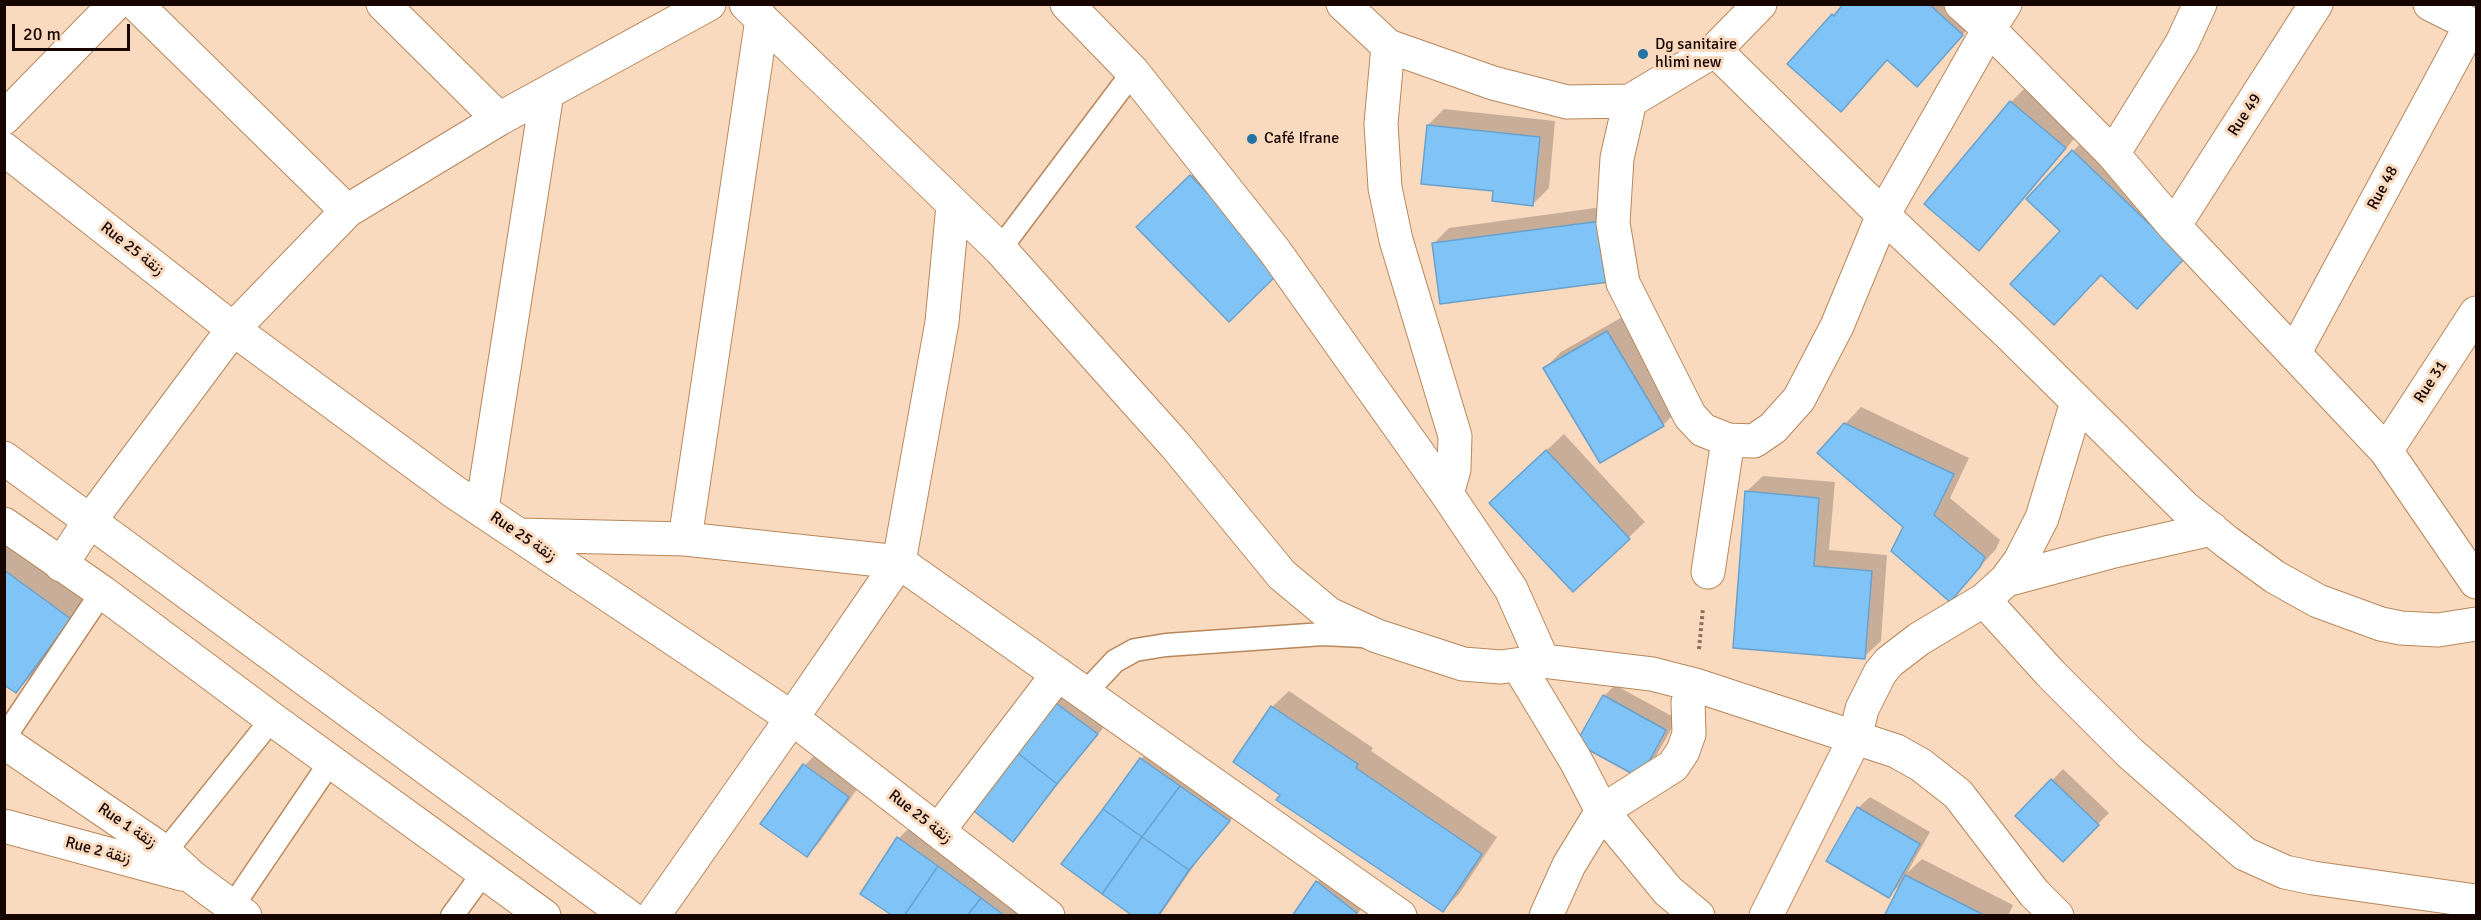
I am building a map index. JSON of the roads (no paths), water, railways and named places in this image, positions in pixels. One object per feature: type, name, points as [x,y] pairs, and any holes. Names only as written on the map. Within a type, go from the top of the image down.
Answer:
[{"type":"street","points":[[4,118],[116,4]]},
{"type":"street","points":[[136,4],[347,211]]},
{"type":"street","points":[[383,4],[499,119]]},
{"type":"street","points":[[62,565],[90,522],[233,329],[347,211],[499,119],[709,4]]},
{"type":"street","points":[[1067,4],[1133,72],[1274,250],[1447,494],[1511,589],[1530,663],[1602,811],[1668,891],[1698,915]]},
{"type":"street","points":[[1343,4],[1388,46],[1492,83],[1568,102],[1630,101],[1714,50],[1756,6]]},
{"type":"street","points":[[1961,4],[1997,16],[2174,226],[2386,451],[2476,582]]},
{"type":"street","points":[[2114,154],[2182,43],[2200,4]]},
{"type":"street","name":"Rue 49","points":[[2174,226],[2316,4]]},
{"type":"street","points":[[2430,4],[2474,26]]},
{"type":"street","points":[[754,12],[1000,249],[1176,446],[1282,575],[1329,614],[1377,636],[1463,664],[1501,667],[1530,663],[1652,674],[1695,685],[1896,752],[1921,765],[1949,786],[1967,805],[2034,893],[2057,915]]},
{"type":"street","points":[[685,539],[754,12]]},
{"type":"street","points":[[1630,101],[1617,158],[1613,223],[1623,283],[1690,416],[1703,430],[1728,440],[1754,441],[1773,428],[1799,399],[1837,326],[1883,215],[1997,16]]},
{"type":"street","name":"Rue 48","points":[[2295,352],[2474,26]]},
{"type":"street","points":[[1388,46],[1381,124],[1385,188],[1396,240],[1455,436],[1454,469],[1447,494]]},
{"type":"street","points":[[1714,50],[2008,333],[2184,507],[2212,530],[2275,577],[2318,601],[2351,614],[2401,628],[2438,630],[2476,624]]},
{"type":"street","points":[[482,509],[547,93]]},
{"type":"street","name":"Rue 25 زنقة","points":[[4,149],[233,329],[453,491],[792,718],[1048,915]]},
{"type":"street","points":[[653,915],[899,562],[942,322],[953,205]]},
{"type":"street","name":"Rue 31","points":[[2386,451],[2476,313]]},
{"type":"street","points":[[1995,590],[2024,553],[2042,518],[2077,402]]},
{"type":"street","points":[[1707,572],[1728,440]]},
{"type":"street","points":[[4,458],[628,915]]},
{"type":"street","points":[[4,524],[102,592],[272,719],[544,915]]},
{"type":"street","points":[[1766,915],[1855,738],[1866,700],[1889,662],[1919,639],[1995,590],[2110,552],[2212,530]]},
{"type":"street","points":[[519,535],[685,539],[899,562],[1400,915]]},
{"type":"street","points":[[1995,590],[2051,674],[2130,753],[2245,854],[2285,872],[2313,878],[2476,901]]},
{"type":"street","points":[[938,831],[1058,674]]},
{"type":"street","points":[[1546,915],[1569,865],[1602,811],[1673,766],[1683,751],[1689,734],[1688,702],[1695,685]]},
{"type":"street","name":"Rue 1 زنقة","points":[[4,742],[165,852],[236,912]]},
{"type":"street","name":"Rue 2 زنقة","points":[[4,826],[192,877]]},
{"type":"lane","points":[[1000,249],[1133,72]]},
{"type":"lane","points":[[4,738],[102,592]]},
{"type":"lane","points":[[1085,693],[1115,660],[1135,650],[1166,645],[1323,634],[1377,636]]},
{"type":"lane","points":[[165,852],[272,719]]},
{"type":"lane","points":[[236,912],[331,761]]},
{"type":"lane","points":[[452,915],[484,872]]},
{"type":"place","name":"Dg sanitaire hlimi new","points":[[1643,54]]},
{"type":"place","name":"Café Ifrane","points":[[1252,139]]}]
